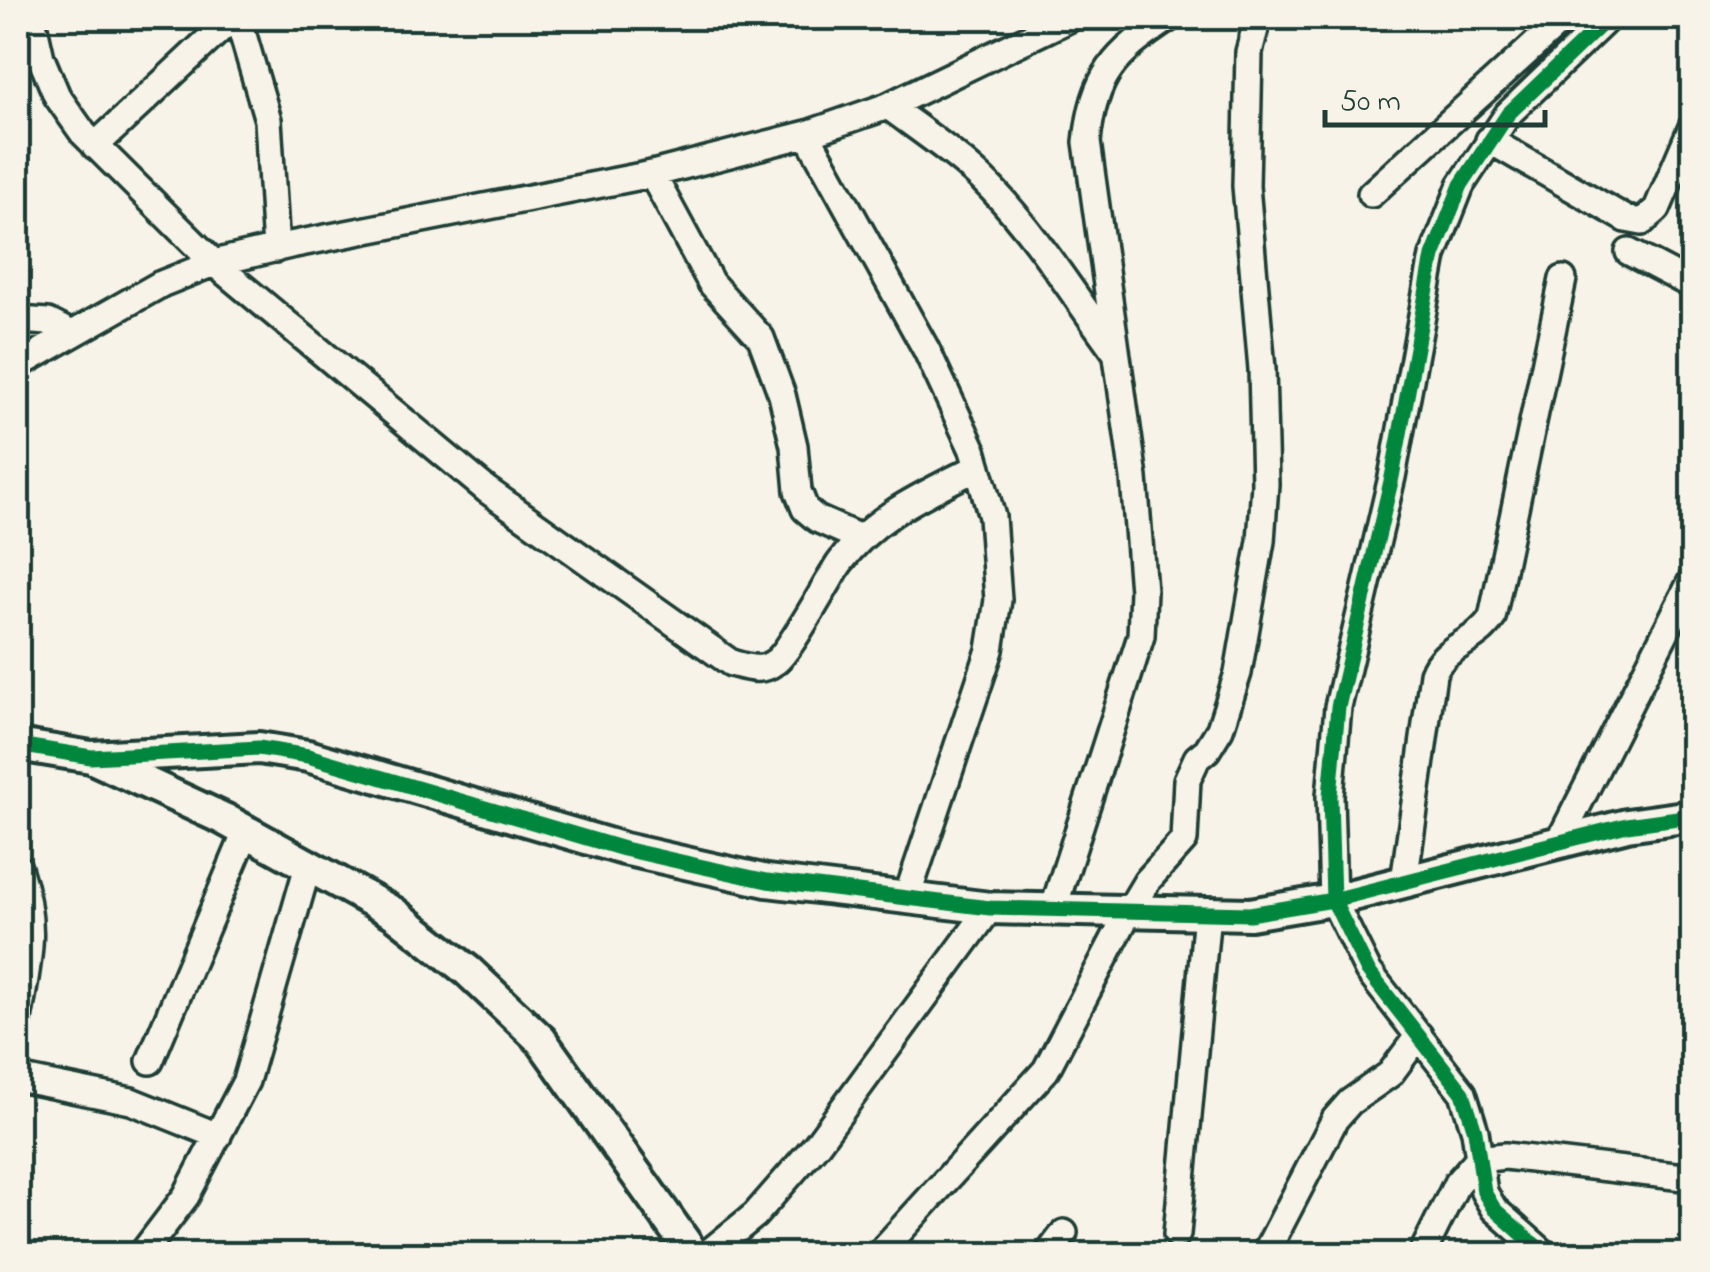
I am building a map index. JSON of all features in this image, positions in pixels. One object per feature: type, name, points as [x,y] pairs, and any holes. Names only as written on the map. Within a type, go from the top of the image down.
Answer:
[{"type":"street","points":[[32,18],[57,96],[96,146],[214,264],[487,490],[731,663],[756,670],[777,662],[860,538],[885,516],[978,468]]},
{"type":"street","points":[[96,146],[235,18],[268,120],[276,249]]},
{"type":"street","points":[[18,365],[161,284],[214,264],[652,174],[806,134],[888,106],[1070,18]]},
{"type":"street","points":[[1053,910],[1141,636],[1143,590],[1134,478],[1087,142],[1091,103],[1106,72],[1140,37],[1169,18]]},
{"type":"street","points":[[879,1254],[1046,1070],[1147,881],[1184,840],[1186,780],[1197,758],[1208,750],[1220,729],[1238,673],[1261,541],[1265,484],[1262,369],[1246,186],[1248,52],[1258,18]]},
{"type":"street","points":[[1372,194],[1564,18]]},
{"type":"street","points":[[1545,1254],[1494,1209],[1484,1192],[1463,1092],[1368,972],[1333,900],[1330,796],[1338,707],[1392,477],[1433,256],[1461,185],[1508,114],[1608,18]]},
{"type":"street","points":[[888,106],[990,188],[1117,354]]},
{"type":"street","points":[[1489,140],[1626,219],[1642,222],[1657,209],[1692,127]]},
{"type":"street","points":[[806,134],[927,351],[974,450],[992,517],[998,600],[990,650],[906,900]]},
{"type":"street","points":[[652,174],[711,283],[761,338],[782,395],[794,446],[798,491],[805,509],[817,519],[860,538]]},
{"type":"street","points":[[1630,252],[1692,285]]},
{"type":"street","points":[[1404,882],[1433,674],[1442,655],[1482,634],[1492,618],[1563,279]]},
{"type":"street","points":[[18,320],[48,322],[72,334]]},
{"type":"street","points":[[1558,842],[1692,580]]},
{"type":"street","points":[[18,745],[91,757],[275,750],[308,756],[643,853],[767,881],[990,908],[1250,914],[1333,900],[1627,825],[1691,814]]},
{"type":"street","points":[[91,757],[246,832],[394,913],[468,971],[541,1040],[693,1254]]},
{"type":"street","points":[[150,1061],[246,832]]},
{"type":"street","points":[[142,1254],[186,1196],[246,1081],[308,866]]},
{"type":"street","points":[[18,868],[30,905],[32,936],[18,1020]]},
{"type":"street","points":[[708,1254],[755,1215],[817,1144],[990,908]]},
{"type":"street","points":[[1177,1234],[1206,913]]},
{"type":"street","points":[[1265,1254],[1334,1119],[1350,1102],[1390,1074],[1420,1034]]},
{"type":"street","points":[[18,1078],[131,1101],[218,1136]]},
{"type":"street","points":[[1422,1254],[1457,1183],[1478,1159],[1505,1156],[1692,1178]]},
{"type":"street","points":[[1048,1254],[1064,1234]]},
{"type":"cycle path","points":[[1545,1254],[1494,1209],[1484,1192],[1475,1131],[1463,1093],[1368,971],[1333,900],[1330,796],[1338,707],[1392,477],[1433,256],[1461,185],[1508,114],[1608,18]]},
{"type":"cycle path","points":[[18,745],[91,757],[259,748],[308,756],[624,849],[699,866],[767,881],[990,908],[1250,914],[1333,900],[1627,825],[1692,816]]}]
